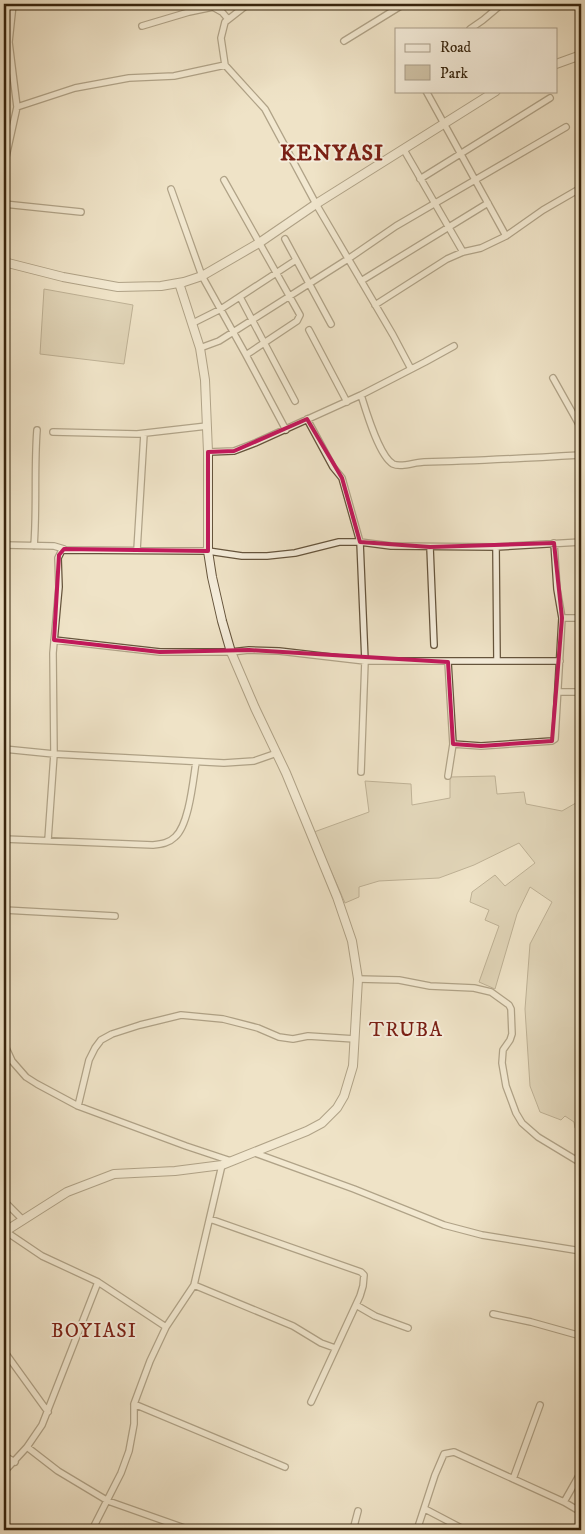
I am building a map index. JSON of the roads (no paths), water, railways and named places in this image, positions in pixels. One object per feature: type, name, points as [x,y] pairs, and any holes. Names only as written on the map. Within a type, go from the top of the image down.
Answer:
[{"type":"street","points":[[4,166],[17,107],[9,42],[13,4]]},
{"type":"street","points":[[248,4],[225,22],[221,38],[225,65],[265,110],[316,204],[411,370]]},
{"type":"street","points":[[344,41],[404,4]]},
{"type":"street","points":[[471,28],[502,4]]},
{"type":"street","points":[[142,26],[188,12],[213,7],[222,12],[228,19]]},
{"type":"street","points":[[558,63],[581,55]]},
{"type":"street","points":[[17,107],[75,88],[129,78],[174,76],[225,65]]},
{"type":"street","points":[[427,92],[506,236]]},
{"type":"street","points":[[4,262],[63,277],[118,287],[161,286],[202,276],[259,243],[316,204],[494,92]]},
{"type":"street","points":[[420,178],[550,98]]},
{"type":"street","points":[[200,348],[219,341],[348,259],[396,226],[566,127]]},
{"type":"street","points":[[404,150],[462,252]]},
{"type":"street","points":[[224,180],[300,315],[299,319],[246,355]]},
{"type":"street","points":[[375,305],[447,258],[462,252],[482,248],[506,236],[543,210],[581,188]]},
{"type":"street","points":[[171,189],[202,276],[286,430]]},
{"type":"street","points":[[360,281],[488,203]]},
{"type":"street","points":[[4,204],[81,212]]},
{"type":"street","points":[[285,239],[331,324]]},
{"type":"street","points":[[194,323],[221,310],[296,260]]},
{"type":"street","points":[[166,1327],[98,1282],[42,1256],[5,1232],[67,1192],[114,1174],[184,1170],[222,1165],[255,1153],[322,1123],[330,1116],[344,1096],[350,1081],[355,1038],[358,979],[356,960],[344,916],[277,753],[231,652],[222,621],[208,551],[208,452],[205,380],[194,323],[179,283]]},
{"type":"street","points":[[240,297],[294,401]]},
{"type":"street","points":[[309,330],[347,402]]},
{"type":"street","points":[[208,452],[234,451],[286,430],[411,370],[454,346]]},
{"type":"street","points":[[553,378],[581,428]]},
{"type":"street","points":[[360,395],[378,442],[392,463],[397,465],[417,462],[581,456]]},
{"type":"street","points":[[307,419],[333,468],[342,478],[360,542],[365,662],[361,772]]},
{"type":"street","points":[[53,432],[144,434],[207,426]]},
{"type":"street","points":[[34,546],[37,430]]},
{"type":"street","points":[[137,550],[144,434]]},
{"type":"street","points":[[4,545],[54,546],[64,549],[208,551],[242,556],[267,556],[339,542],[430,547],[496,547],[581,542]]},
{"type":"street","points":[[453,744],[482,746],[552,741],[555,735],[562,618],[557,590],[554,543]]},
{"type":"street","points":[[430,547],[434,645]]},
{"type":"street","points":[[496,547],[497,660]]},
{"type":"street","points":[[48,840],[54,754],[54,640],[59,587],[58,558],[60,552],[64,549]]},
{"type":"street","points":[[562,618],[581,618]]},
{"type":"street","points":[[54,640],[160,652],[279,651],[365,662],[560,661]]},
{"type":"street","points":[[448,662],[453,744],[448,776]]},
{"type":"street","points":[[558,692],[581,692]]},
{"type":"street","points":[[4,749],[54,754],[224,763],[254,761],[277,753]]},
{"type":"street","points":[[4,839],[153,845],[166,843],[176,837],[184,825],[196,762]]},
{"type":"street","points":[[4,910],[115,916]]},
{"type":"street","points":[[358,979],[399,980],[430,986],[474,988],[490,992],[509,1005],[512,1009],[512,1034],[503,1050],[502,1063],[508,1094],[516,1113],[522,1123],[538,1137],[581,1164]]},
{"type":"street","points":[[78,1106],[89,1060],[101,1040],[112,1034],[148,1023],[182,1015],[223,1019],[258,1028],[279,1037],[355,1038]]},
{"type":"street","points":[[6,1048],[12,1061],[26,1077],[78,1106],[231,1161]]},
{"type":"street","points":[[255,1153],[354,1189],[444,1225],[482,1236],[581,1251]]},
{"type":"street","points":[[92,1530],[121,1473],[129,1450],[134,1424],[134,1404],[150,1361],[166,1327],[194,1285],[222,1165]]},
{"type":"street","points":[[4,1201],[22,1220]]},
{"type":"street","points":[[210,1220],[361,1272],[364,1275],[363,1286],[356,1305],[311,1402]]},
{"type":"street","points":[[4,1472],[27,1447],[48,1412],[98,1282]]},
{"type":"street","points":[[194,1285],[293,1326],[317,1341],[335,1348]]},
{"type":"street","points":[[356,1305],[375,1316],[408,1328]]},
{"type":"street","points":[[493,1314],[581,1336]]},
{"type":"street","points":[[4,1351],[48,1412]]},
{"type":"street","points":[[134,1404],[285,1467]]},
{"type":"street","points":[[513,1478],[540,1405]]},
{"type":"street","points":[[27,1447],[58,1470],[108,1501],[190,1530]]},
{"type":"street","points":[[417,1530],[444,1454],[449,1452],[454,1452],[513,1478],[581,1512]]},
{"type":"street","points":[[4,1456],[15,1462]]},
{"type":"street","points":[[564,1502],[581,1472]]},
{"type":"street","points":[[425,1509],[465,1530]]},
{"type":"street","points":[[354,1530],[358,1511]]},
{"type":"district","name":"KENYASI","points":[[332,153]]},
{"type":"district","name":"TRUBA","points":[[406,1030]]},
{"type":"district","name":"BOYIASI","points":[[94,1331]]}]
